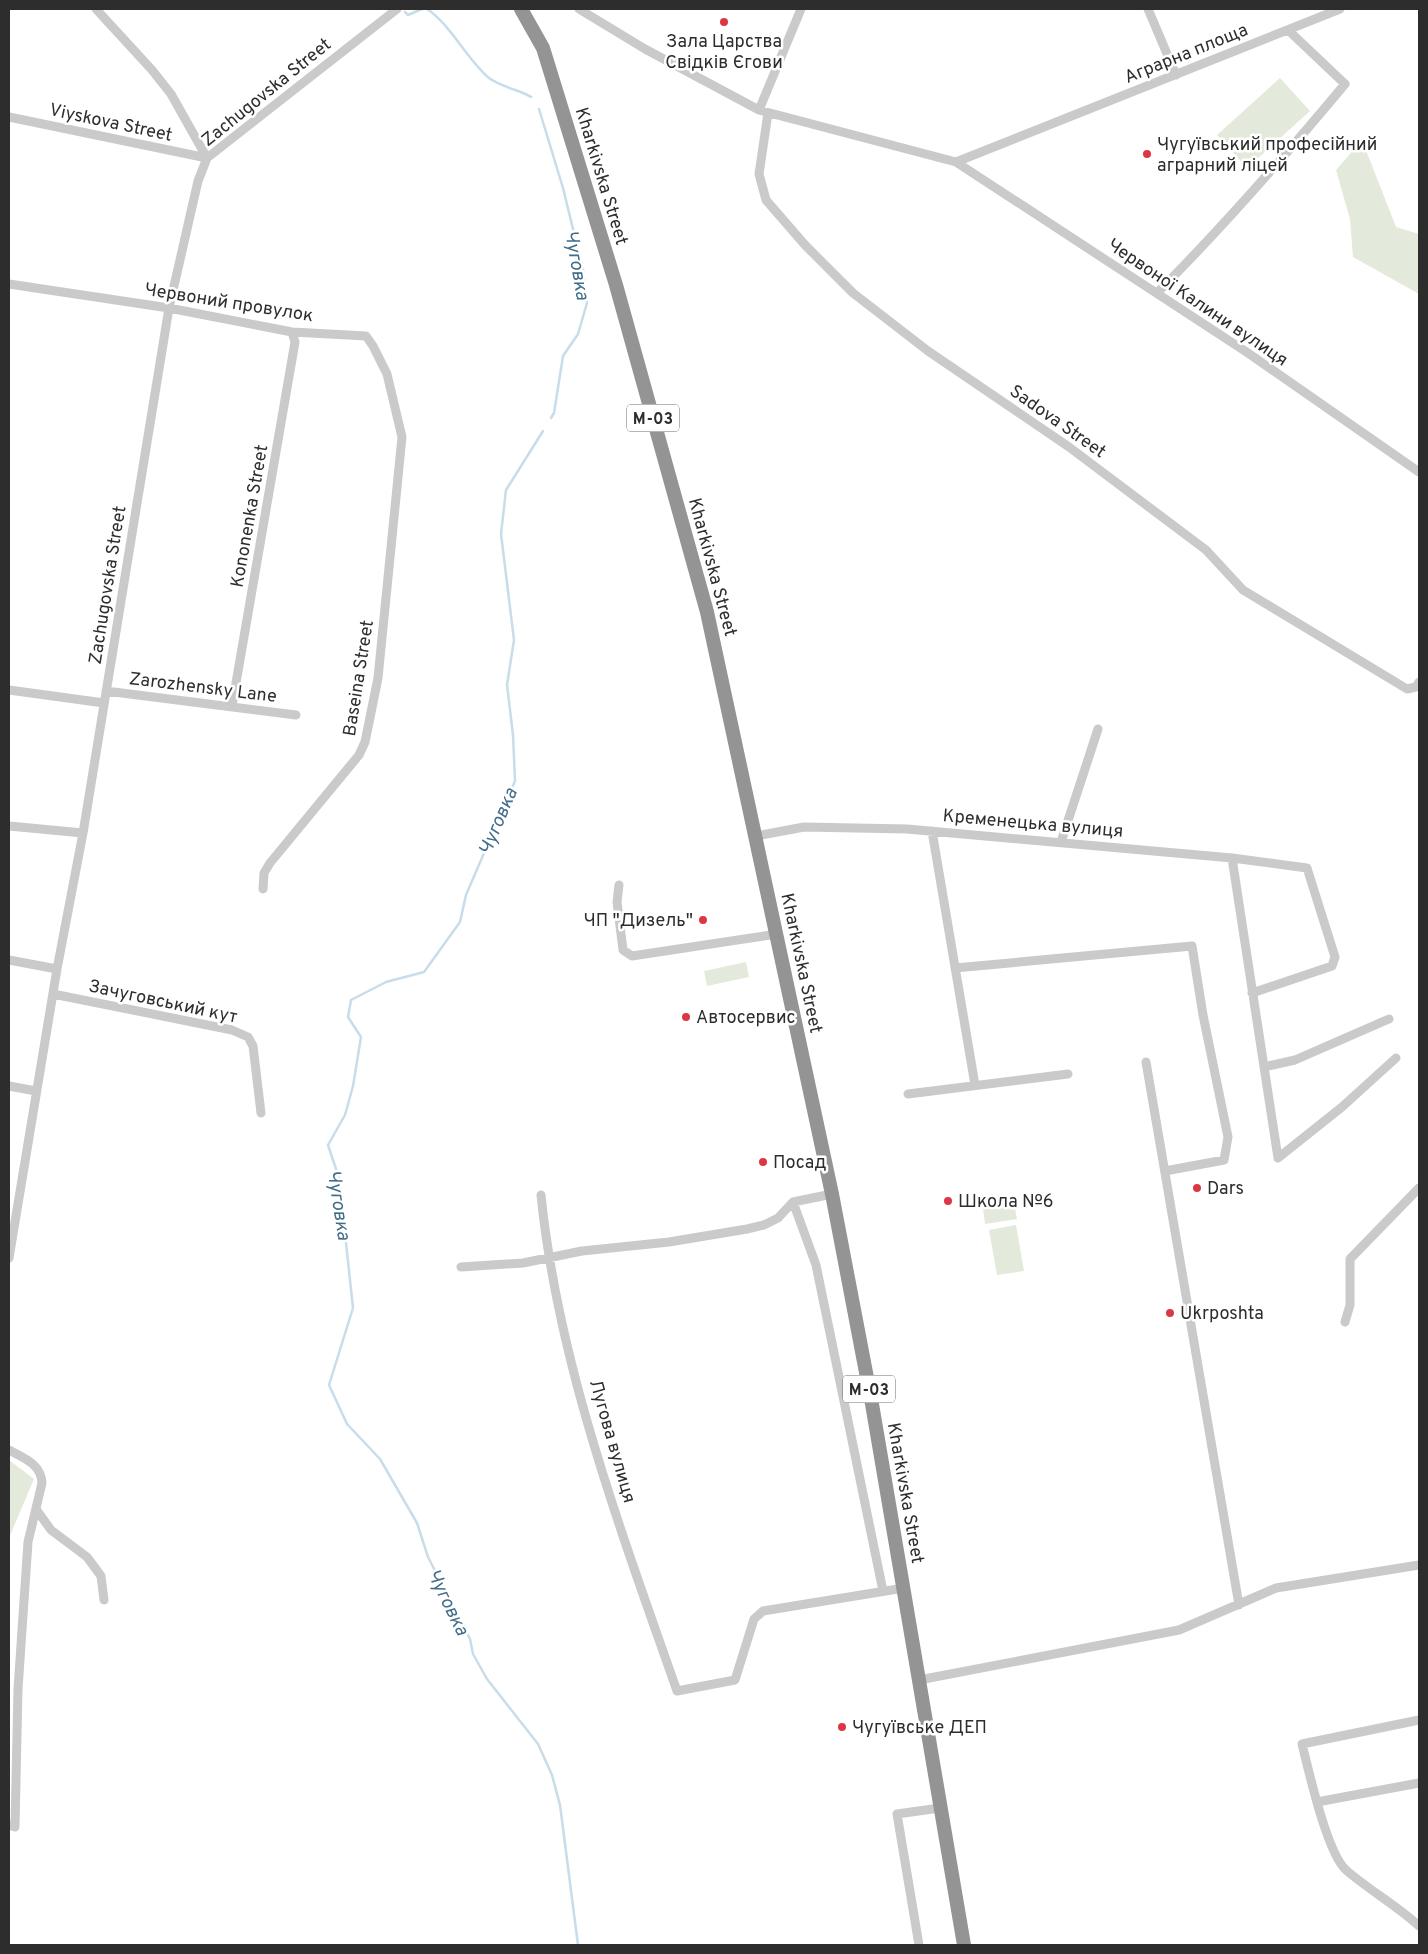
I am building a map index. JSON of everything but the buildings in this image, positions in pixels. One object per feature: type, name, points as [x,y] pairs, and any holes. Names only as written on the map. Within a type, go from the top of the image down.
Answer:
[{"type":"highway","name":"Kharkivska Street","points":[[521,9],[543,48],[616,285],[707,612],[832,1194],[904,1588],[964,1945]]},
{"type":"street","points":[[96,9],[152,70],[171,94],[207,158]]},
{"type":"street","name":"Zachugovska Street","points":[[9,1258],[57,969],[83,833],[169,308],[198,181],[207,158],[397,9]]},
{"type":"street","name":"Червоної Калини вулиця","points":[[579,9],[645,49],[759,110],[956,162],[1157,293],[1419,472]]},
{"type":"street","points":[[759,110],[801,9]]},
{"type":"street","points":[[1148,9],[1176,75]]},
{"type":"street","name":"Аграрна площа","points":[[956,162],[1340,9]]},
{"type":"street","points":[[1157,293],[1208,242],[1281,161],[1345,84],[1288,30]]},
{"type":"street","name":"Sadova Street","points":[[768,113],[760,174],[766,200],[804,245],[853,293],[928,351],[1069,447],[1206,550],[1243,590],[1407,689],[1416,687],[1419,682]]},
{"type":"street","name":"Viyskova Street","points":[[9,117],[207,158]]},
{"type":"street","name":"Червоний провулок","points":[[9,284],[169,308],[292,332],[366,336],[374,346],[388,374],[402,437]]},
{"type":"street","name":"Kononenka Street","points":[[232,706],[295,342],[292,332]]},
{"type":"street","name":"Baseina Street","points":[[263,889],[264,873],[270,863],[359,755],[365,742],[378,678],[402,437]]},
{"type":"street","points":[[9,690],[104,703]]},
{"type":"street","name":"Zarozhensky Lane","points":[[106,691],[296,715]]},
{"type":"street","points":[[1061,842],[1098,729]]},
{"type":"street","points":[[9,826],[83,833]]},
{"type":"street","name":"Кременецька вулиця","points":[[756,836],[804,827],[932,831],[1232,858],[1307,868],[1335,957],[1332,966],[1252,993]]},
{"type":"street","points":[[932,831],[975,1085]]},
{"type":"street","points":[[1232,858],[1278,1158],[1342,1107],[1396,1058]]},
{"type":"street","points":[[619,886],[617,902],[623,950],[632,956],[777,934]]},
{"type":"street","points":[[955,968],[1192,946],[1203,1015],[1228,1137],[1224,1160],[1165,1171]]},
{"type":"street","points":[[9,960],[57,969]]},
{"type":"street","name":"Зачуговський кут","points":[[53,994],[232,1030],[248,1037],[253,1046],[261,1113]]},
{"type":"street","points":[[1264,1068],[1295,1060],[1388,1019]]},
{"type":"street","points":[[1146,1062],[1239,1605]]},
{"type":"street","points":[[908,1094],[1068,1074]]},
{"type":"street","points":[[9,1086],[36,1091]]},
{"type":"street","points":[[1345,1322],[1350,1305],[1350,1259],[1419,1188]]},
{"type":"street","name":"Лугова вулиця","points":[[541,1194],[555,1298],[588,1420],[629,1553],[677,1691],[735,1680],[754,1619],[763,1611],[883,1591]]},
{"type":"street","points":[[461,1267],[523,1263],[550,1256],[670,1242],[755,1227],[778,1218],[793,1202],[832,1194]]},
{"type":"street","points":[[793,1202],[816,1265],[883,1591],[904,1588]]},
{"type":"street","points":[[9,1450],[37,1467],[42,1482],[28,1542],[12,1826]]},
{"type":"street","points":[[36,1510],[51,1530],[87,1557],[101,1576],[104,1600]]},
{"type":"street","points":[[919,1680],[1180,1630],[1276,1588],[1419,1565]]},
{"type":"street","points":[[1419,1720],[1302,1744],[1317,1802],[1336,1854],[1345,1869],[1402,1910],[1419,1926]]},
{"type":"street","points":[[1317,1802],[1419,1783]]},
{"type":"street","points":[[919,1945],[898,1814],[940,1808]]},
{"type":"green space","points":[[1280,78],[1310,111],[1247,168],[1217,135]]},
{"type":"green space","points":[[1362,140],[1396,227],[1419,234],[1419,294],[1353,257],[1350,219],[1336,170]]},
{"type":"green space","points":[[746,962],[749,977],[707,986],[704,971]]},
{"type":"green space","points":[[1014,1203],[1017,1219],[985,1224],[983,1208]]},
{"type":"green space","points":[[1016,1225],[1024,1271],[997,1275],[989,1230]]},
{"type":"green space","points":[[9,1460],[34,1479],[9,1538]]},
{"type":"waterway","name":"Чуговка","points":[[405,12],[408,15],[422,9]]},
{"type":"waterway","name":"Чуговка","points":[[427,9],[443,23],[489,78],[531,97]]},
{"type":"waterway","name":"Чуговка","points":[[539,109],[563,188],[583,270],[587,303],[578,334],[563,356],[554,413],[551,418]]},
{"type":"waterway","name":"Чуговка","points":[[543,431],[506,490],[501,534],[514,640],[507,685],[513,735],[515,781],[466,895],[460,922],[424,972],[386,982],[351,1000],[348,1017],[361,1037],[353,1086],[345,1115],[328,1145],[339,1178],[353,1308],[329,1385],[347,1424],[380,1459],[417,1523],[428,1557],[470,1639],[473,1654],[487,1679],[538,1744],[552,1775],[560,1805],[578,1945]]},
{"type":"place","name":"Зала Царства Свідків Єгови","points":[[724,22]]},
{"type":"place","name":"Чугуївський професійний аграрний ліцей","points":[[1147,154]]},
{"type":"place","name":"ЧП \"Дизель\"","points":[[703,920]]},
{"type":"place","name":"Автосервис","points":[[686,1017]]},
{"type":"place","name":"Посад","points":[[763,1162]]},
{"type":"place","name":"Dars","points":[[1197,1188]]},
{"type":"place","name":"Школа №6","points":[[948,1201]]},
{"type":"place","name":"Ukrposhta","points":[[1170,1313]]},
{"type":"place","name":"Чугуївське ДЕП","points":[[842,1727]]}]
